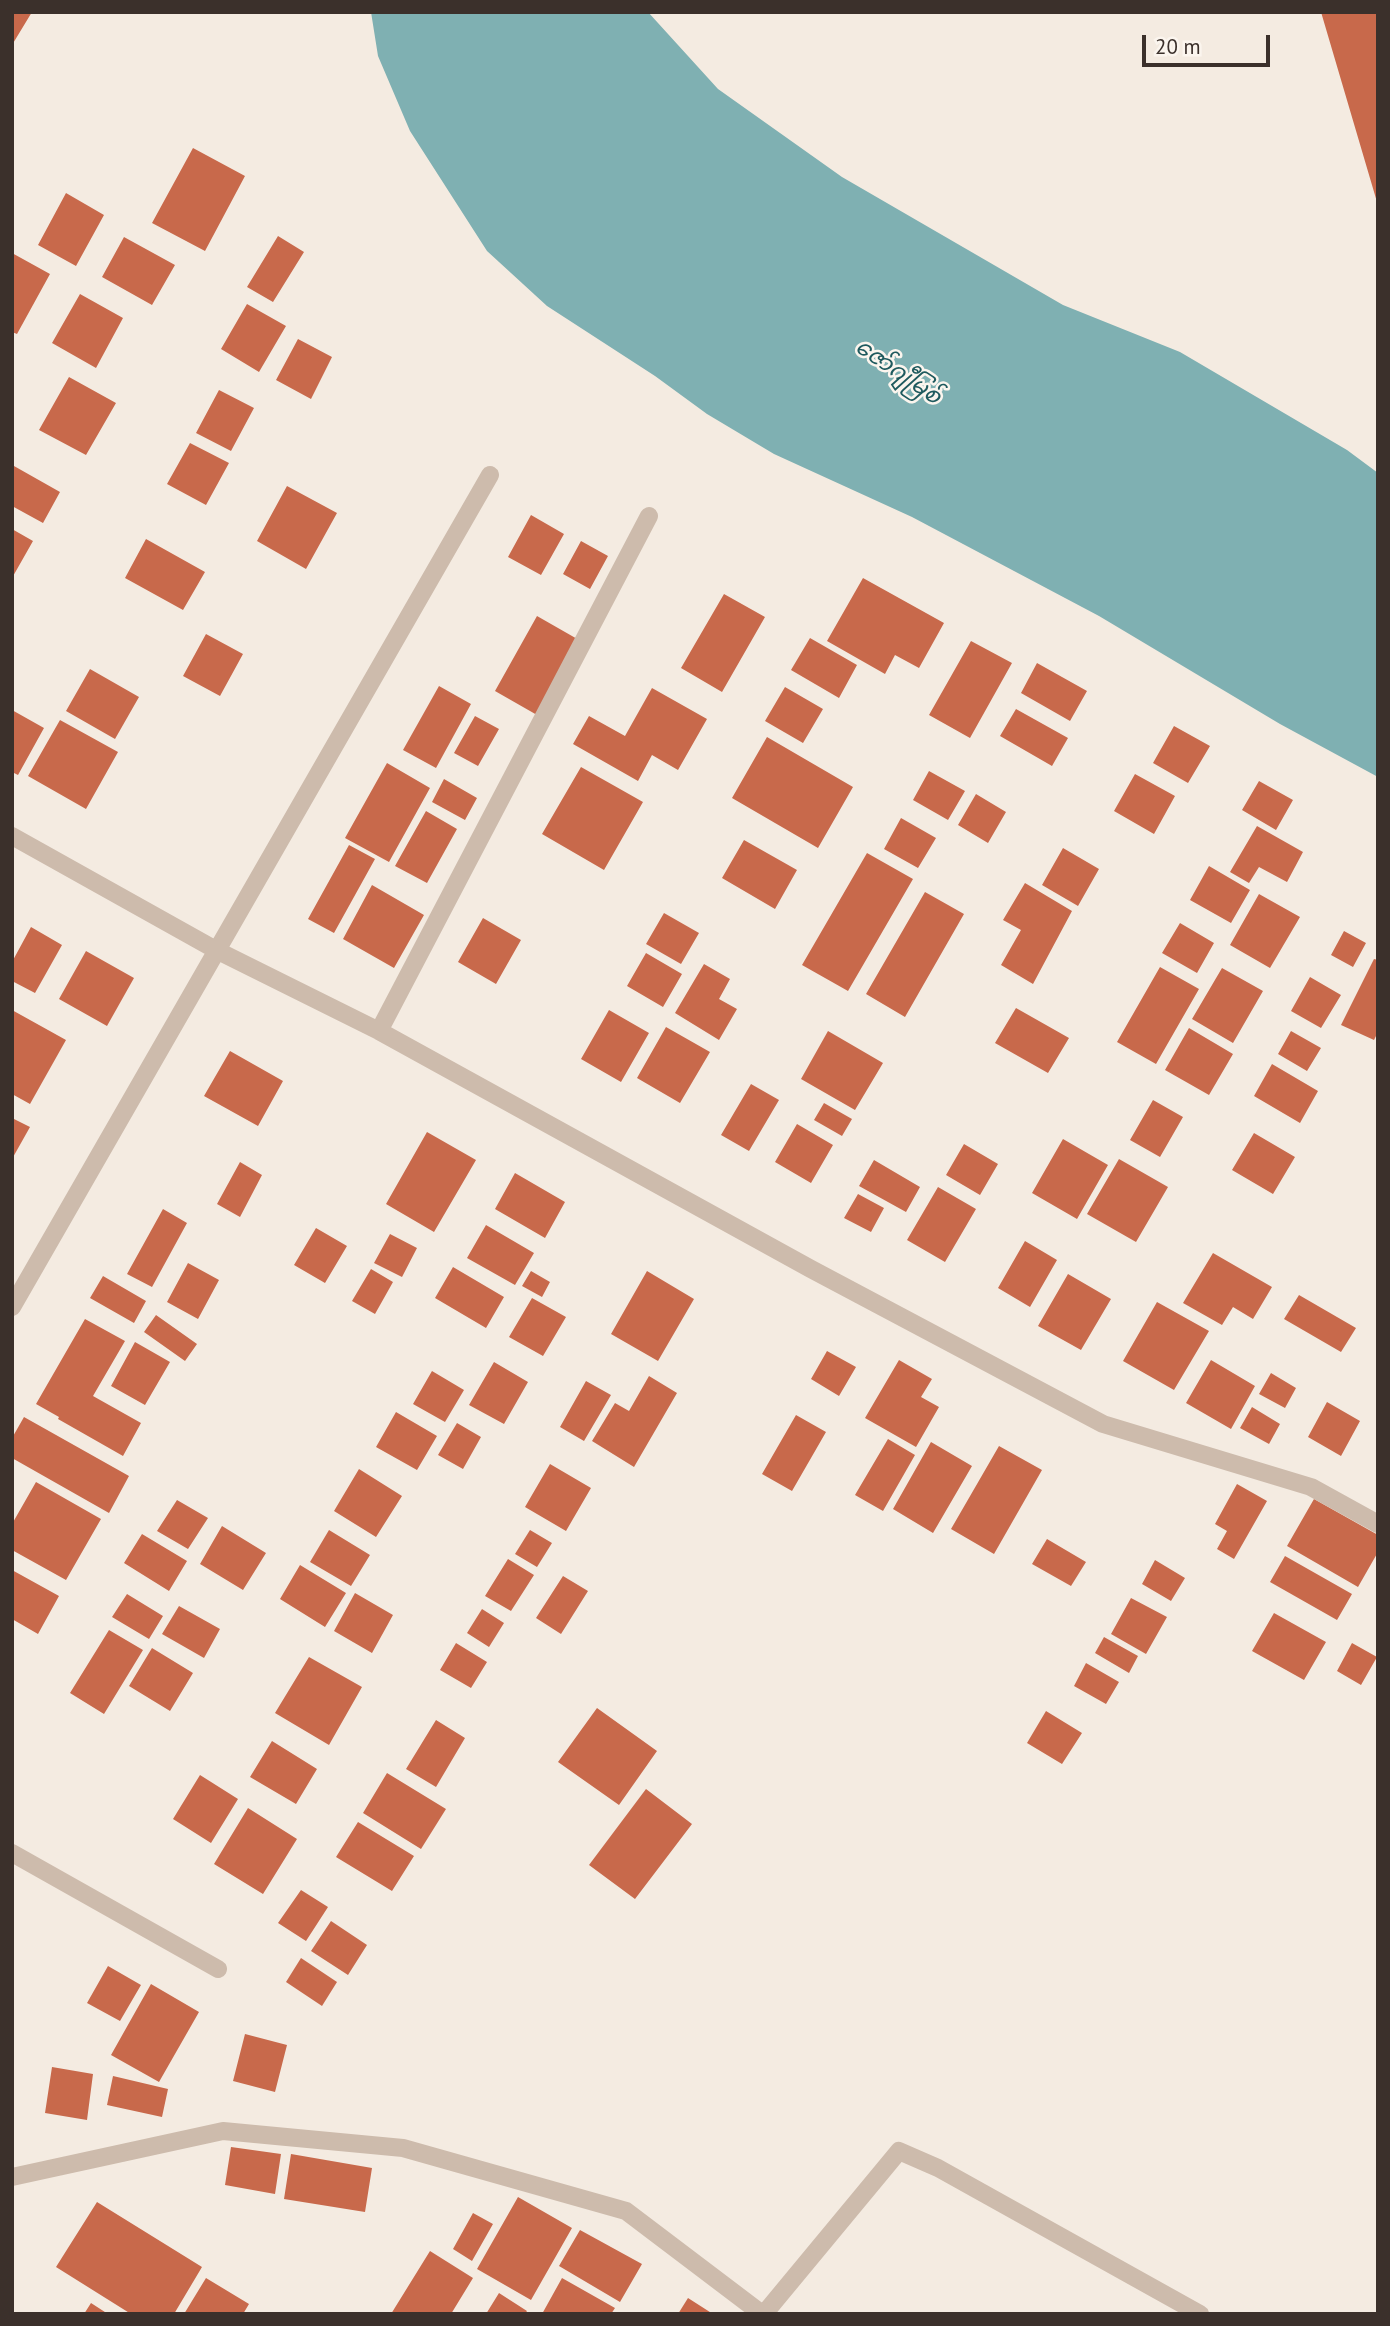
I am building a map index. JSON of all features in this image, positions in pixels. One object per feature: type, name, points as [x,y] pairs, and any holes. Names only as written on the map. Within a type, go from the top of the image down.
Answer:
[{"type":"street","points":[[12,1307],[490,475]]},
{"type":"street","points":[[379,1031],[649,516]]},
{"type":"street","points":[[12,836],[216,950],[379,1031],[799,1262],[1103,1424],[1311,1487],[1378,1524]]},
{"type":"street","points":[[12,1853],[218,1969]]},
{"type":"street","points":[[12,2177],[223,2131],[403,2148],[626,2211],[763,2314],[899,2151],[938,2168],[1200,2314]]},
{"type":"water","name":"ဇော်ဂျီမြစ်","points":[[371,12],[648,12],[718,89],[842,177],[1063,305],[1180,352],[1347,450],[1378,473],[1378,777],[1280,724],[1099,616],[912,517],[774,454],[707,414],[655,376],[547,306],[487,251],[410,131],[378,56]]},
{"type":"building","points":[[12,12],[32,12],[12,45]]},
{"type":"building","points":[[1321,12],[1378,12],[1378,202],[1377,202]]},
{"type":"building","points":[[193,148],[245,176],[205,251],[152,223]]},
{"type":"building","points":[[66,193],[104,215],[76,266],[38,245]]},
{"type":"building","points":[[278,236],[304,252],[273,302],[247,287]]},
{"type":"building","points":[[124,237],[175,265],[152,305],[102,277]]},
{"type":"building","points":[[12,253],[50,274],[17,334],[12,332]]},
{"type":"building","points":[[80,294],[123,318],[96,368],[52,343]]},
{"type":"building","points":[[247,304],[286,326],[259,372],[221,349]]},
{"type":"building","points":[[298,339],[332,357],[311,399],[276,380]]},
{"type":"building","points":[[69,377],[116,403],[86,455],[39,430]]},
{"type":"building","points":[[219,390],[254,408],[231,451],[196,433]]},
{"type":"building","points":[[190,443],[229,463],[206,505],[167,484]]},
{"type":"building","points":[[14,466],[60,492],[43,523],[12,506]]},
{"type":"building","points":[[287,486],[337,513],[306,569],[257,541]]},
{"type":"building","points":[[531,515],[564,534],[541,575],[508,557]]},
{"type":"building","points":[[12,529],[33,541],[12,578]]},
{"type":"building","points":[[146,539],[205,572],[183,610],[125,578]]},
{"type":"building","points":[[581,541],[608,556],[590,589],[563,574]]},
{"type":"building","points":[[863,578],[944,623],[919,668],[895,655],[885,674],[827,641]]},
{"type":"building","points":[[724,594],[765,617],[722,692],[681,668]]},
{"type":"building","points":[[537,616],[579,640],[537,715],[495,691]]},
{"type":"building","points":[[206,634],[243,654],[220,696],[183,676]]},
{"type":"building","points":[[810,638],[857,665],[839,698],[791,670]]},
{"type":"building","points":[[971,641],[1012,663],[970,738],[929,715]]},
{"type":"building","points":[[1037,663],[1087,691],[1070,721],[1021,693]]},
{"type":"building","points":[[90,669],[139,697],[115,739],[66,711]]},
{"type":"building","points":[[439,686],[471,704],[436,768],[403,750]]},
{"type":"building","points":[[785,687],[823,709],[803,743],[765,721]]},
{"type":"building","points":[[652,688],[707,719],[678,770],[652,755],[638,781],[573,744],[589,716],[625,736]]},
{"type":"building","points":[[1016,709],[1068,738],[1052,766],[1000,736]]},
{"type":"building","points":[[12,710],[44,728],[18,775],[12,772]]},
{"type":"building","points":[[475,716],[499,729],[478,766],[454,753]]},
{"type":"building","points":[[60,720],[118,752],[86,809],[28,776]]},
{"type":"building","points":[[1174,726],[1210,746],[1188,783],[1153,763]]},
{"type":"building","points":[[767,737],[853,787],[818,848],[732,798]]},
{"type":"building","points":[[387,763],[430,788],[389,862],[345,838]]},
{"type":"building","points":[[581,767],[643,802],[604,870],[542,834]]},
{"type":"building","points":[[929,771],[965,791],[948,820],[913,800]]},
{"type":"building","points":[[1135,774],[1175,796],[1154,834],[1114,811]]},
{"type":"building","points":[[444,779],[477,798],[465,820],[432,802]]},
{"type":"building","points":[[1259,781],[1293,800],[1276,830],[1242,810]]},
{"type":"building","points":[[976,794],[1006,812],[988,843],[958,825]]},
{"type":"building","points":[[426,811],[457,829],[427,883],[395,866]]},
{"type":"building","points":[[901,818],[936,838],[918,868],[884,849]]},
{"type":"building","points":[[1257,826],[1303,852],[1287,882],[1259,867],[1249,883],[1230,872]]},
{"type":"building","points":[[744,840],[797,870],[775,909],[722,878]]},
{"type":"building","points":[[349,845],[375,859],[334,933],[308,919]]},
{"type":"building","points":[[1063,848],[1099,869],[1078,906],[1042,885]]},
{"type":"building","points":[[867,853],[913,879],[848,991],[802,965]]},
{"type":"building","points":[[1209,866],[1250,890],[1231,923],[1190,900]]},
{"type":"building","points":[[1025,883],[1072,911],[1033,984],[1001,965],[1021,930],[1003,920]]},
{"type":"building","points":[[372,885],[424,915],[394,968],[343,939]]},
{"type":"building","points":[[925,892],[964,914],[905,1017],[866,994]]},
{"type":"building","points":[[1259,894],[1300,917],[1270,968],[1230,945]]},
{"type":"building","points":[[664,913],[699,933],[681,964],[646,944]]},
{"type":"building","points":[[483,918],[521,940],[496,984],[458,962]]},
{"type":"building","points":[[1180,923],[1214,943],[1197,973],[1162,953]]},
{"type":"building","points":[[31,927],[62,945],[35,993],[12,981],[12,962]]},
{"type":"building","points":[[1344,931],[1366,943],[1353,967],[1331,955]]},
{"type":"building","points":[[86,951],[134,978],[107,1026],[59,999]]},
{"type":"building","points":[[646,953],[682,974],[663,1007],[627,986]]},
{"type":"building","points":[[1374,959],[1378,960],[1378,1032],[1374,1040],[1341,1025]]},
{"type":"building","points":[[704,964],[730,979],[719,999],[737,1009],[719,1040],[675,1013]]},
{"type":"building","points":[[1160,967],[1199,989],[1156,1064],[1117,1042]]},
{"type":"building","points":[[1222,968],[1263,991],[1233,1043],[1192,1019]]},
{"type":"building","points":[[1310,977],[1341,995],[1321,1028],[1291,1011]]},
{"type":"building","points":[[1016,1008],[1069,1038],[1048,1073],[995,1043]]},
{"type":"building","points":[[12,1010],[66,1040],[30,1104],[12,1094]]},
{"type":"building","points":[[609,1010],[649,1033],[621,1082],[581,1059]]},
{"type":"building","points":[[666,1027],[710,1052],[680,1103],[637,1078]]},
{"type":"building","points":[[1189,1028],[1233,1054],[1209,1095],[1165,1070]]},
{"type":"building","points":[[828,1031],[883,1063],[855,1110],[801,1079]]},
{"type":"building","points":[[1291,1031],[1321,1048],[1307,1071],[1278,1054]]},
{"type":"building","points":[[230,1051],[283,1081],[258,1126],[204,1096]]},
{"type":"building","points":[[1272,1064],[1318,1091],[1300,1123],[1254,1096]]},
{"type":"building","points":[[751,1084],[779,1100],[749,1151],[721,1135]]},
{"type":"building","points":[[1153,1100],[1183,1117],[1160,1157],[1130,1140]]},
{"type":"building","points":[[824,1103],[852,1119],[842,1136],[814,1120]]},
{"type":"building","points":[[12,1118],[30,1127],[12,1159]]},
{"type":"building","points":[[797,1124],[833,1145],[811,1183],[775,1162]]},
{"type":"building","points":[[427,1132],[476,1160],[434,1232],[386,1204]]},
{"type":"building","points":[[1254,1133],[1295,1157],[1273,1194],[1232,1170]]},
{"type":"building","points":[[1063,1139],[1108,1165],[1077,1219],[1032,1193]]},
{"type":"building","points":[[964,1144],[998,1164],[980,1195],[946,1175]]},
{"type":"building","points":[[1119,1159],[1168,1187],[1136,1242],[1087,1214]]},
{"type":"building","points":[[874,1160],[920,1187],[906,1212],[859,1186]]},
{"type":"building","points":[[240,1162],[262,1175],[240,1217],[217,1204]]},
{"type":"building","points":[[515,1173],[565,1202],[545,1238],[495,1209]]},
{"type":"building","points":[[938,1187],[976,1209],[945,1262],[907,1240]]},
{"type":"building","points":[[858,1194],[884,1208],[871,1232],[844,1218]]},
{"type":"building","points":[[163,1209],[187,1223],[152,1287],[127,1274]]},
{"type":"building","points":[[486,1225],[534,1253],[515,1285],[467,1258]]},
{"type":"building","points":[[316,1228],[347,1246],[325,1283],[294,1265]]},
{"type":"building","points":[[390,1234],[417,1248],[402,1277],[374,1263]]},
{"type":"building","points":[[1025,1241],[1057,1260],[1030,1307],[998,1288]]},
{"type":"building","points":[[1213,1253],[1272,1287],[1253,1319],[1233,1307],[1222,1325],[1183,1303]]},
{"type":"building","points":[[188,1263],[219,1280],[198,1319],[167,1302]]},
{"type":"building","points":[[453,1267],[504,1297],[486,1328],[435,1298]]},
{"type":"building","points":[[371,1269],[393,1282],[375,1314],[352,1301]]},
{"type":"building","points":[[531,1271],[550,1282],[542,1297],[522,1286]]},
{"type":"building","points":[[647,1271],[694,1299],[658,1361],[611,1334]]},
{"type":"building","points":[[1068,1274],[1111,1299],[1081,1350],[1038,1326]]},
{"type":"building","points":[[103,1276],[146,1301],[134,1323],[90,1298]]},
{"type":"building","points":[[1299,1295],[1356,1328],[1341,1352],[1284,1319]]},
{"type":"building","points":[[532,1298],[566,1317],[543,1356],[509,1337]]},
{"type":"building","points":[[1157,1302],[1209,1331],[1174,1390],[1123,1361]]},
{"type":"building","points":[[156,1315],[197,1344],[185,1361],[144,1332]]},
{"type":"building","points":[[85,1319],[125,1341],[93,1396],[141,1423],[123,1456],[36,1404]]},
{"type":"building","points":[[135,1342],[170,1362],[145,1405],[111,1386]]},
{"type":"building","points":[[827,1351],[856,1367],[839,1396],[811,1379]]},
{"type":"building","points":[[899,1360],[932,1379],[921,1397],[939,1407],[916,1447],[865,1418]]},
{"type":"building","points":[[1211,1360],[1255,1386],[1231,1429],[1186,1403]]},
{"type":"building","points":[[494,1362],[528,1382],[504,1424],[469,1405]]},
{"type":"building","points":[[432,1371],[464,1390],[445,1422],[413,1404]]},
{"type":"building","points":[[1271,1373],[1296,1388],[1285,1408],[1259,1394]]},
{"type":"building","points":[[649,1376],[677,1393],[634,1467],[592,1441],[615,1403],[629,1411]]},
{"type":"building","points":[[586,1381],[611,1395],[584,1441],[560,1427]]},
{"type":"building","points":[[1327,1402],[1360,1421],[1341,1456],[1308,1437]]},
{"type":"building","points":[[1252,1407],[1280,1424],[1269,1444],[1240,1428]]},
{"type":"building","points":[[396,1412],[437,1436],[417,1470],[376,1447]]},
{"type":"building","points":[[796,1415],[826,1432],[792,1491],[762,1474]]},
{"type":"building","points":[[24,1417],[129,1476],[109,1513],[12,1458],[12,1438]]},
{"type":"building","points":[[457,1423],[481,1437],[463,1469],[438,1455]]},
{"type":"building","points":[[888,1439],[915,1455],[883,1511],[855,1495]]},
{"type":"building","points":[[931,1442],[972,1466],[933,1533],[893,1509]]},
{"type":"building","points":[[999,1446],[1042,1470],[994,1554],[951,1529]]},
{"type":"building","points":[[550,1464],[591,1488],[566,1531],[525,1507]]},
{"type":"building","points":[[359,1469],[402,1496],[376,1537],[334,1511]]},
{"type":"building","points":[[36,1482],[101,1519],[66,1580],[12,1550],[12,1524]]},
{"type":"building","points":[[1237,1484],[1267,1501],[1234,1559],[1217,1549],[1227,1531],[1215,1524]]},
{"type":"building","points":[[1314,1499],[1378,1535],[1378,1552],[1358,1587],[1287,1546]]},
{"type":"building","points":[[177,1500],[208,1518],[188,1549],[157,1531]]},
{"type":"building","points":[[222,1526],[266,1553],[243,1590],[200,1564]]},
{"type":"building","points":[[329,1530],[370,1555],[351,1586],[310,1562]]},
{"type":"building","points":[[530,1530],[552,1543],[537,1567],[515,1554]]},
{"type":"building","points":[[142,1534],[187,1561],[169,1591],[124,1563]]},
{"type":"building","points":[[1047,1539],[1086,1562],[1071,1586],[1032,1564]]},
{"type":"building","points":[[1285,1556],[1352,1594],[1337,1620],[1270,1582]]},
{"type":"building","points":[[508,1559],[534,1575],[511,1611],[485,1596]]},
{"type":"building","points":[[1155,1560],[1185,1578],[1171,1601],[1142,1584]]},
{"type":"building","points":[[300,1565],[346,1593],[325,1627],[280,1599]]},
{"type":"building","points":[[12,1570],[59,1596],[38,1634],[12,1619]]},
{"type":"building","points":[[563,1576],[588,1591],[561,1634],[536,1618]]},
{"type":"building","points":[[355,1593],[393,1615],[372,1653],[334,1631]]},
{"type":"building","points":[[127,1594],[163,1616],[149,1639],[112,1617]]},
{"type":"building","points":[[1131,1598],[1167,1617],[1146,1654],[1111,1634]]},
{"type":"building","points":[[179,1606],[220,1629],[204,1658],[162,1634]]},
{"type":"building","points":[[482,1609],[504,1623],[489,1647],[467,1633]]},
{"type":"building","points":[[1274,1613],[1326,1642],[1304,1680],[1252,1651]]},
{"type":"building","points":[[109,1630],[143,1650],[104,1714],[70,1693]]},
{"type":"building","points":[[1104,1637],[1138,1656],[1129,1673],[1095,1653]]},
{"type":"building","points":[[456,1643],[487,1662],[471,1688],[440,1670]]},
{"type":"building","points":[[1352,1643],[1377,1657],[1361,1685],[1337,1671]]},
{"type":"building","points":[[152,1648],[193,1673],[170,1711],[129,1686]]},
{"type":"building","points":[[309,1657],[362,1687],[329,1745],[275,1713]]},
{"type":"building","points":[[1086,1663],[1119,1682],[1106,1704],[1074,1686]]},
{"type":"building","points":[[597,1708],[657,1751],[619,1805],[558,1762]]},
{"type":"building","points":[[1046,1711],[1082,1733],[1062,1764],[1027,1743]]},
{"type":"building","points":[[436,1720],[465,1738],[436,1787],[406,1769]]},
{"type":"building","points":[[272,1741],[317,1769],[296,1804],[250,1777]]},
{"type":"building","points":[[387,1773],[446,1809],[421,1849],[363,1813]]},
{"type":"building","points":[[200,1775],[238,1799],[211,1843],[173,1819]]},
{"type":"building","points":[[646,1789],[692,1824],[635,1899],[589,1865]]},
{"type":"building","points":[[248,1808],[297,1839],[263,1894],[214,1864]]},
{"type":"building","points":[[358,1822],[414,1856],[392,1891],[336,1857]]},
{"type":"building","points":[[301,1890],[328,1907],[306,1941],[278,1923]]},
{"type":"building","points":[[331,1921],[367,1945],[348,1975],[311,1951]]},
{"type":"building","points":[[301,1958],[337,1982],[322,2006],[286,1982]]},
{"type":"building","points":[[108,1966],[141,1985],[120,2021],[87,2003]]},
{"type":"building","points":[[151,1984],[199,2012],[159,2082],[111,2055]]},
{"type":"building","points":[[245,2034],[287,2045],[275,2092],[233,2081]]},
{"type":"building","points":[[52,2067],[93,2074],[87,2120],[45,2113]]},
{"type":"building","points":[[113,2076],[168,2089],[162,2117],[107,2105]]},
{"type":"building","points":[[231,2147],[281,2154],[275,2194],[225,2185]]},
{"type":"building","points":[[291,2154],[372,2168],[365,2212],[284,2199]]},
{"type":"building","points":[[518,2197],[572,2228],[531,2300],[477,2269]]},
{"type":"building","points":[[97,2202],[202,2267],[174,2314],[131,2314],[56,2267]]},
{"type":"building","points":[[473,2213],[493,2224],[472,2261],[453,2249]]},
{"type":"building","points":[[580,2230],[642,2264],[620,2302],[559,2266]]},
{"type":"building","points":[[430,2251],[473,2278],[451,2314],[391,2314]]},
{"type":"building","points":[[206,2278],[249,2304],[243,2314],[184,2314]]},
{"type":"building","points":[[562,2278],[615,2308],[611,2314],[542,2314]]},
{"type":"building","points":[[499,2293],[527,2311],[525,2314],[486,2314]]},
{"type":"building","points":[[688,2298],[713,2314],[678,2314]]},
{"type":"building","points":[[91,2303],[108,2314],[84,2314]]}]
